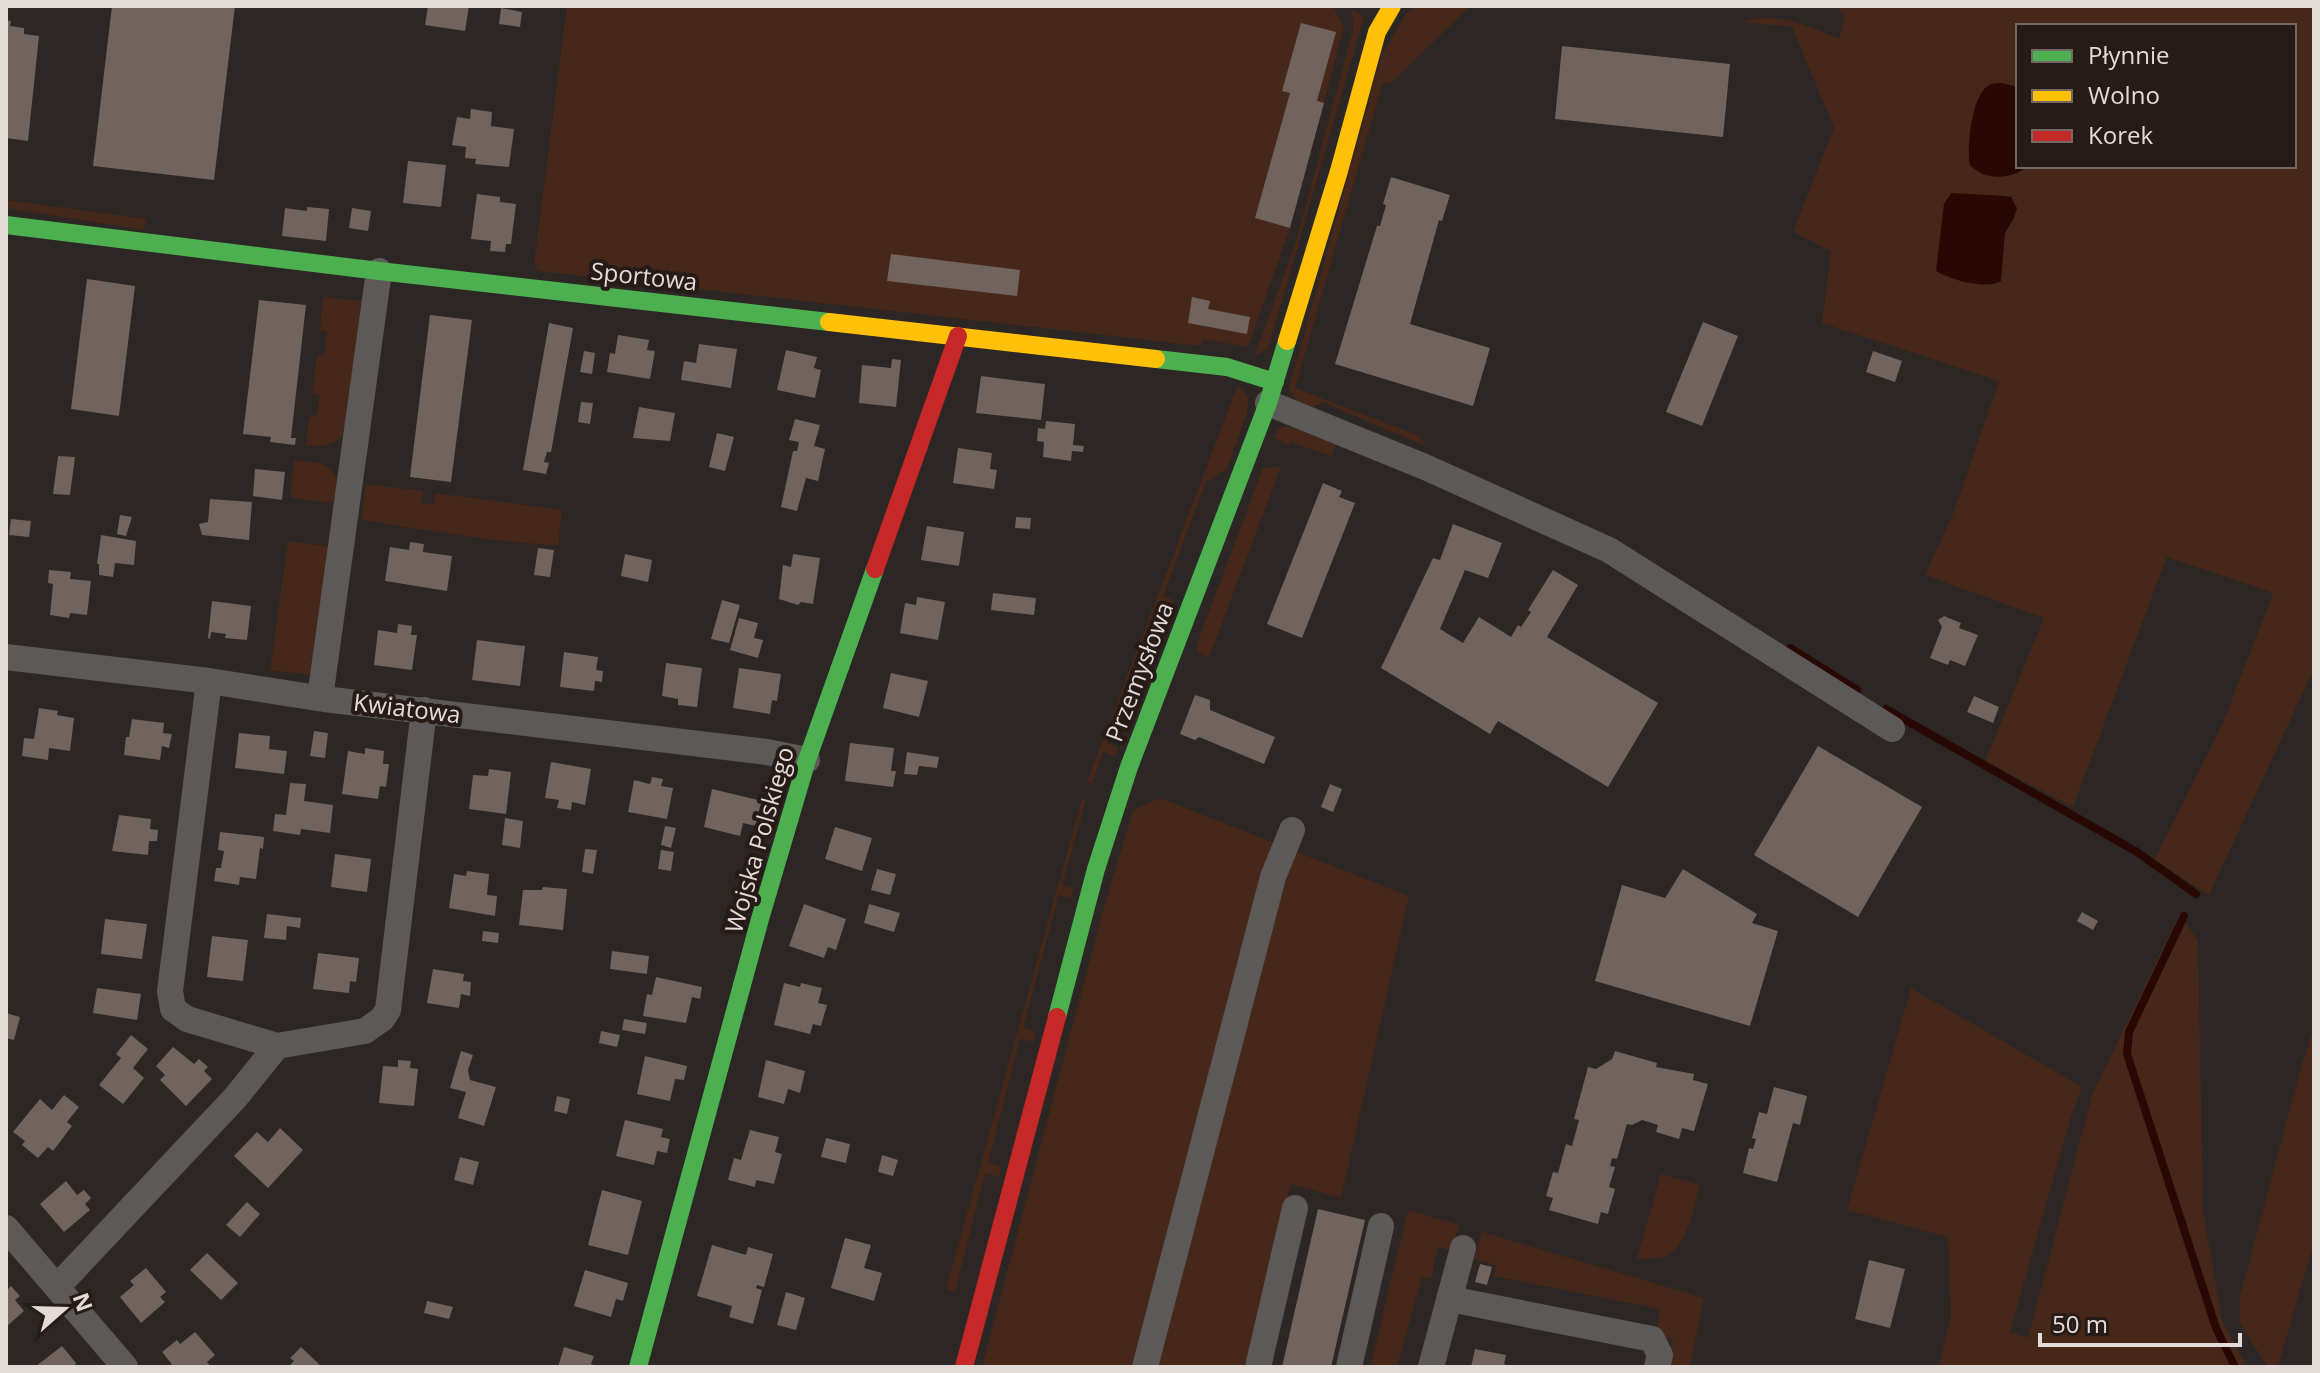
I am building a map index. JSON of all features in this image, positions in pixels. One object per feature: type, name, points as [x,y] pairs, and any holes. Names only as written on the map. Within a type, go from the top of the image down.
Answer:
[{"type":"street","name":"Przemysłowa","points":[[964,1367],[1096,869],[1129,767],[1272,392],[1377,32],[1392,6]]},
{"type":"street","name":"Sportowa","points":[[6,225],[379,271],[1239,369],[1272,392]]},
{"type":"street","points":[[320,698],[379,271]]},
{"type":"street","name":"Wojska Polskiego","points":[[638,1367],[760,919],[807,760],[958,336]]},
{"type":"street","points":[[1272,392],[1425,467],[1609,550],[1892,729]]},
{"type":"street","name":"Kwiatowa","points":[[6,657],[767,752],[807,760]]},
{"type":"street","points":[[209,681],[170,991],[173,1009],[187,1019],[277,1046],[365,1031],[382,1019],[388,1010],[424,710]]},
{"type":"street","points":[[1145,1367],[1273,877],[1292,830]]},
{"type":"street","points":[[57,1287],[235,1098],[277,1046]]},
{"type":"street","points":[[1258,1367],[1295,1208]]},
{"type":"street","points":[[1349,1367],[1381,1226]]},
{"type":"street","points":[[6,1228],[125,1367]]},
{"type":"street","points":[[1431,1367],[1463,1248]]},
{"type":"street","points":[[1450,1299],[1652,1339],[1660,1355],[1657,1367]]},
{"type":"shaded area","points":[[567,6],[1333,6],[1344,27],[1290,228],[1248,347],[1203,339],[1201,346],[538,271],[534,263]]},
{"type":"shaded area","points":[[1417,6],[1470,6],[1390,84],[1383,82],[1295,388],[1420,436],[1425,446],[1322,402],[1311,408],[1295,398],[1289,388],[1382,55],[1406,14]]},
{"type":"shaded area","points":[[1836,6],[2314,6],[2314,669],[2209,895],[2154,860],[2222,725],[2273,593],[2167,557],[2073,807],[1985,761],[2044,618],[1925,575],[1953,514],[1999,381],[1822,323],[1831,251],[1793,232],[1834,128],[1792,27],[1742,22],[1779,19],[1839,39],[1845,16]]},
{"type":"shaded area","points":[[1352,10],[1364,17],[1268,349],[1254,357],[1296,242],[1353,30]]},
{"type":"shaded area","points":[[1994,83],[2016,86],[2016,168],[2025,168],[1998,177],[1983,174],[1970,165],[1969,147],[1978,99],[1983,90]]},
{"type":"shaded area","points":[[1951,193],[2011,197],[2017,208],[2005,233],[2001,281],[1995,284],[1969,283],[1936,271],[1944,204]]},
{"type":"shaded area","points":[[6,200],[147,219],[144,230],[6,208]]},
{"type":"shaded area","points":[[323,297],[363,301],[347,430],[334,442],[312,446],[306,445],[309,418],[317,414],[320,395],[312,393],[317,355],[324,355],[327,332],[320,330]]},
{"type":"shaded area","points":[[1238,384],[1248,400],[1247,413],[1227,469],[1206,482],[1163,596],[1174,600],[1173,609],[1160,605],[1107,743],[1118,748],[1116,757],[1103,752],[1092,784],[1087,782]]},
{"type":"shaded area","points":[[1288,426],[1336,444],[1331,456],[1291,442],[1289,446],[1274,437],[1277,429]]},
{"type":"shaded area","points":[[294,460],[319,463],[332,471],[338,486],[332,503],[290,498]]},
{"type":"shaded area","points":[[1281,467],[1209,658],[1197,652],[1196,646],[1263,468]]},
{"type":"shaded area","points":[[366,484],[423,491],[422,503],[434,504],[435,493],[562,510],[558,546],[484,539],[361,520]]},
{"type":"shaded area","points":[[288,541],[332,547],[314,670],[310,675],[270,670]]},
{"type":"shaded area","points":[[1160,798],[1409,896],[1341,1198],[1291,1184],[1246,1367],[982,1367],[1104,907],[1133,810]]},
{"type":"shaded area","points":[[1082,799],[1086,801],[1062,885],[1073,888],[1071,898],[1059,895],[1023,1028],[1035,1032],[1033,1042],[1020,1039],[988,1163],[1001,1167],[999,1177],[985,1173],[955,1291],[946,1289]]},
{"type":"shaded area","points":[[2180,913],[2198,941],[2203,1210],[2222,1320],[2247,1367],[1938,1367],[1951,1316],[1948,1237],[1847,1210],[1911,988],[2082,1087],[2010,1332],[2028,1338],[2092,1095]]},
{"type":"shaded area","points":[[2314,1028],[2314,1242],[2278,1367],[2268,1367],[2240,1324],[2240,1296]]},
{"type":"shaded area","points":[[1661,1174],[1700,1185],[1693,1213],[1676,1249],[1666,1256],[1653,1259],[1637,1258]]},
{"type":"shaded area","points":[[1408,1210],[1459,1225],[1452,1250],[1438,1247],[1431,1279],[1422,1277],[1397,1367],[1370,1367]]},
{"type":"shaded area","points":[[1482,1232],[1704,1298],[1690,1367],[1667,1367],[1673,1339],[1662,1336],[1657,1329],[1660,1309],[1494,1276],[1496,1265],[1474,1259]]},
{"type":"building","points":[[112,6],[235,6],[214,180],[93,166]]},
{"type":"building","points":[[428,6],[469,6],[465,31],[425,25]]},
{"type":"building","points":[[501,8],[522,12],[520,27],[499,24]]},
{"type":"building","points":[[6,20],[11,21],[10,26],[24,28],[24,34],[39,36],[28,141],[6,138]]},
{"type":"building","points":[[1301,23],[1336,32],[1317,101],[1324,103],[1290,228],[1255,218],[1290,93],[1282,91]]},
{"type":"building","points":[[1562,46],[1730,64],[1723,137],[1555,119]]},
{"type":"building","points":[[471,109],[492,112],[491,126],[514,129],[509,167],[475,164],[476,159],[465,158],[466,147],[452,145],[457,117],[470,119]]},
{"type":"building","points":[[408,161],[446,165],[441,207],[403,203]]},
{"type":"building","points":[[1391,177],[1450,195],[1442,221],[1439,220],[1410,324],[1490,348],[1473,406],[1335,364],[1377,226],[1380,226]]},
{"type":"building","points":[[477,194],[500,197],[500,202],[516,204],[511,244],[506,244],[505,252],[490,251],[491,241],[471,239]]},
{"type":"building","points":[[307,207],[329,209],[326,241],[282,236],[285,208],[307,211]]},
{"type":"building","points":[[352,208],[371,211],[368,231],[349,228]]},
{"type":"building","points":[[891,254],[1020,270],[1017,296],[887,281]]},
{"type":"building","points":[[87,279],[135,286],[119,416],[71,409]]},
{"type":"building","points":[[1192,297],[1210,301],[1208,309],[1250,317],[1247,334],[1188,323]]},
{"type":"building","points":[[259,300],[306,305],[291,438],[296,438],[295,445],[270,442],[271,437],[243,434]]},
{"type":"building","points":[[430,315],[472,320],[451,482],[410,477]]},
{"type":"building","points":[[1703,322],[1738,336],[1702,426],[1666,412]]},
{"type":"building","points":[[549,323],[573,328],[551,452],[547,452],[544,462],[549,463],[546,474],[523,470]]},
{"type":"building","points":[[618,335],[649,340],[647,350],[655,351],[650,379],[607,372],[610,353],[615,354]]},
{"type":"building","points":[[699,344],[737,349],[731,388],[681,380],[684,361],[696,363]]},
{"type":"building","points":[[786,350],[817,357],[814,368],[821,370],[815,398],[777,390]]},
{"type":"building","points":[[584,351],[595,353],[592,374],[580,372]]},
{"type":"building","points":[[1873,351],[1902,361],[1895,382],[1866,372]]},
{"type":"building","points":[[892,359],[901,360],[896,407],[859,403],[862,365],[891,368]]},
{"type":"building","points":[[981,376],[1045,384],[1041,420],[976,413]]},
{"type":"building","points":[[581,402],[593,403],[590,424],[578,422]]},
{"type":"building","points":[[639,407],[675,413],[670,441],[633,438]]},
{"type":"building","points":[[795,419],[820,425],[814,446],[825,449],[818,481],[806,478],[797,511],[781,507],[793,451],[797,451],[799,442],[789,440]]},
{"type":"building","points":[[1046,421],[1075,424],[1073,445],[1084,446],[1083,452],[1072,451],[1071,461],[1043,457],[1044,442],[1037,441],[1038,428],[1045,429]]},
{"type":"building","points":[[717,433],[734,437],[725,471],[709,467]]},
{"type":"building","points":[[958,448],[992,453],[990,469],[997,470],[994,489],[953,483]]},
{"type":"building","points":[[58,456],[75,457],[70,495],[53,494]]},
{"type":"building","points":[[255,469],[285,472],[282,500],[253,496]]},
{"type":"building","points":[[1323,483],[1342,491],[1339,497],[1355,503],[1302,638],[1267,624]]},
{"type":"building","points":[[210,499],[252,502],[249,540],[202,535],[199,524],[208,522]]},
{"type":"building","points":[[120,515],[132,517],[126,536],[117,534]]},
{"type":"building","points":[[1016,517],[1031,518],[1030,529],[1015,528]]},
{"type":"building","points":[[11,519],[31,521],[29,537],[9,535]]},
{"type":"building","points":[[1453,524],[1502,543],[1488,578],[1465,570],[1440,629],[1463,643],[1479,617],[1511,637],[1531,612],[1528,610],[1553,570],[1578,585],[1547,637],[1658,703],[1608,787],[1498,721],[1490,734],[1381,668],[1433,558],[1440,560]]},
{"type":"building","points":[[927,526],[964,532],[959,566],[921,560]]},
{"type":"building","points":[[101,535],[136,541],[134,565],[115,563],[113,577],[99,575],[97,564]]},
{"type":"building","points":[[410,542],[424,544],[423,552],[452,556],[447,591],[385,581],[390,547],[409,550]]},
{"type":"building","points":[[538,548],[554,550],[550,577],[534,575]]},
{"type":"building","points":[[625,554],[652,560],[648,582],[621,576]]},
{"type":"building","points":[[793,554],[820,558],[813,604],[801,602],[798,605],[779,599],[783,565],[791,567]]},
{"type":"building","points":[[49,570],[71,572],[70,579],[91,581],[87,615],[70,613],[69,618],[50,615],[53,584],[48,583]]},
{"type":"building","points":[[993,593],[1036,598],[1034,615],[991,610]]},
{"type":"building","points":[[917,597],[945,602],[938,640],[900,633],[905,603],[916,605]]},
{"type":"building","points":[[722,600],[740,605],[729,643],[711,639]]},
{"type":"building","points":[[212,601],[251,606],[247,640],[225,638],[226,634],[211,632],[208,638]]},
{"type":"building","points":[[1944,616],[1961,623],[1959,628],[1978,635],[1965,666],[1950,660],[1948,665],[1930,658],[1942,627],[1938,620]]},
{"type":"building","points":[[739,618],[758,623],[754,638],[763,640],[758,658],[730,650]]},
{"type":"building","points":[[398,624],[412,626],[411,635],[417,635],[412,670],[374,665],[378,630],[397,633]]},
{"type":"building","points":[[477,640],[525,646],[520,686],[472,680]]},
{"type":"building","points":[[564,652],[598,657],[596,670],[603,671],[602,682],[595,681],[594,691],[560,687]]},
{"type":"building","points":[[666,663],[702,668],[697,707],[678,705],[678,699],[662,696]]},
{"type":"building","points":[[739,668],[781,674],[777,701],[772,700],[770,714],[733,708]]},
{"type":"building","points":[[891,673],[928,681],[919,717],[883,708]]},
{"type":"building","points":[[1195,695],[1210,700],[1210,710],[1275,737],[1264,764],[1199,737],[1195,740],[1180,734]]},
{"type":"building","points":[[1974,696],[1999,707],[1993,723],[1967,712]]},
{"type":"building","points":[[39,708],[74,718],[70,751],[49,748],[48,760],[22,756],[24,738],[34,739]]},
{"type":"building","points":[[132,719],[164,723],[163,733],[172,734],[169,748],[162,746],[160,760],[124,755]]},
{"type":"building","points":[[314,731],[328,733],[325,758],[310,756]]},
{"type":"building","points":[[239,733],[270,736],[269,749],[287,751],[284,774],[235,768]]},
{"type":"building","points":[[850,743],[894,748],[891,771],[896,771],[893,787],[845,781]]},
{"type":"building","points":[[1818,746],[1922,807],[1858,917],[1754,855]]},
{"type":"building","points":[[365,748],[384,751],[383,764],[389,764],[386,787],[380,786],[378,799],[342,794],[348,751],[365,754]]},
{"type":"building","points":[[907,752],[939,757],[937,768],[919,766],[917,775],[904,774]]},
{"type":"building","points":[[551,762],[591,769],[585,805],[572,802],[571,810],[557,808],[559,800],[545,798]]},
{"type":"building","points":[[489,769],[511,772],[506,814],[469,809],[473,775],[488,776]]},
{"type":"building","points":[[652,777],[663,779],[661,786],[673,788],[667,819],[628,812],[634,780],[650,784]]},
{"type":"building","points":[[290,783],[306,784],[304,801],[333,805],[330,833],[301,829],[300,835],[273,831],[275,814],[286,815]]},
{"type":"building","points":[[1330,784],[1342,789],[1333,812],[1321,807]]},
{"type":"building","points":[[712,789],[762,801],[756,826],[743,823],[740,836],[704,827]]},
{"type":"building","points":[[119,815],[151,819],[150,829],[158,830],[157,841],[149,841],[148,855],[112,851]]},
{"type":"building","points":[[505,818],[523,821],[520,848],[502,845]]},
{"type":"building","points":[[665,826],[676,828],[671,848],[661,845]]},
{"type":"building","points":[[835,827],[872,838],[862,871],[825,859]]},
{"type":"building","points":[[220,832],[264,837],[256,879],[240,877],[239,885],[214,881],[216,868],[221,868],[224,851],[218,850]]},
{"type":"building","points":[[585,849],[597,850],[593,874],[582,872]]},
{"type":"building","points":[[661,850],[674,852],[671,871],[658,869]]},
{"type":"building","points":[[335,854],[371,859],[367,892],[331,887]]},
{"type":"building","points":[[877,869],[896,874],[890,895],[871,890]]},
{"type":"building","points":[[1683,869],[1757,914],[1752,923],[1778,931],[1750,1026],[1595,981],[1622,885],[1665,898]]},
{"type":"building","points":[[467,871],[489,874],[487,895],[497,896],[495,916],[449,908],[454,874],[466,876]]},
{"type":"building","points":[[543,887],[567,889],[563,930],[519,925],[523,890],[542,890]]},
{"type":"building","points":[[804,904],[846,919],[836,950],[828,947],[824,958],[789,946]]},
{"type":"building","points":[[869,904],[900,913],[894,932],[864,923]]},
{"type":"building","points":[[2082,912],[2098,921],[2093,930],[2077,921]]},
{"type":"building","points":[[267,914],[301,918],[300,928],[287,926],[286,940],[264,938]]},
{"type":"building","points":[[105,919],[147,924],[142,959],[101,954]]},
{"type":"building","points":[[483,931],[499,933],[498,943],[482,941]]},
{"type":"building","points":[[212,936],[248,940],[243,981],[207,977]]},
{"type":"building","points":[[612,951],[649,956],[647,974],[610,969]]},
{"type":"building","points":[[318,953],[359,958],[356,982],[350,981],[349,993],[313,989]]},
{"type":"building","points":[[433,969],[464,974],[463,981],[471,982],[470,996],[461,994],[459,1008],[427,1003]]},
{"type":"building","points":[[656,977],[702,987],[700,999],[692,997],[686,1023],[643,1016],[647,994],[652,995]]},
{"type":"building","points":[[784,983],[822,988],[818,1003],[827,1005],[821,1026],[813,1024],[810,1034],[774,1025]]},
{"type":"building","points":[[97,988],[141,994],[137,1020],[93,1013]]},
{"type":"building","points":[[6,1013],[20,1017],[14,1040],[6,1038]]},
{"type":"building","points":[[624,1019],[647,1023],[645,1034],[622,1030]]},
{"type":"building","points":[[601,1031],[620,1035],[617,1047],[599,1043]]},
{"type":"building","points":[[131,1035],[148,1049],[133,1068],[144,1078],[123,1104],[99,1085],[121,1058],[116,1054]]},
{"type":"building","points":[[173,1047],[194,1064],[199,1059],[208,1067],[204,1071],[212,1079],[186,1106],[160,1080],[165,1075],[156,1066]]},
{"type":"building","points":[[461,1051],[473,1055],[468,1070],[470,1080],[496,1087],[484,1126],[458,1118],[466,1092],[450,1088]]},
{"type":"building","points":[[1615,1051],[1657,1063],[1656,1067],[1694,1074],[1693,1080],[1708,1084],[1694,1131],[1682,1128],[1679,1139],[1656,1132],[1658,1125],[1642,1120],[1627,1124],[1617,1159],[1612,1158],[1610,1166],[1615,1167],[1609,1187],[1615,1189],[1608,1214],[1601,1212],[1598,1224],[1549,1210],[1553,1198],[1546,1196],[1553,1172],[1558,1173],[1566,1144],[1572,1146],[1579,1120],[1574,1119],[1588,1067],[1596,1069],[1612,1059]]},
{"type":"building","points":[[645,1056],[687,1066],[684,1080],[675,1079],[670,1101],[637,1094]]},
{"type":"building","points":[[398,1060],[411,1061],[410,1068],[418,1069],[414,1106],[379,1103],[383,1066],[398,1067]]},
{"type":"building","points":[[766,1060],[805,1071],[800,1093],[788,1089],[784,1104],[758,1097]]},
{"type":"building","points":[[1774,1087],[1807,1096],[1800,1125],[1793,1123],[1777,1182],[1743,1173],[1749,1148],[1753,1149],[1756,1139],[1752,1138],[1759,1112],[1767,1114]]},
{"type":"building","points":[[64,1095],[79,1107],[67,1122],[72,1126],[53,1151],[48,1147],[38,1158],[22,1145],[25,1141],[13,1132],[40,1099],[52,1110]]},
{"type":"building","points":[[557,1096],[570,1099],[567,1114],[554,1111]]},
{"type":"building","points":[[625,1120],[663,1129],[661,1137],[670,1139],[667,1153],[657,1151],[654,1165],[616,1156]]},
{"type":"building","points":[[280,1128],[303,1150],[268,1188],[234,1156],[257,1132],[268,1142]]},
{"type":"building","points":[[750,1130],[779,1137],[775,1152],[782,1154],[774,1184],[756,1180],[755,1187],[728,1180],[734,1158],[741,1160]]},
{"type":"building","points":[[826,1138],[850,1144],[846,1163],[821,1157]]},
{"type":"building","points":[[882,1155],[898,1160],[893,1176],[878,1172]]},
{"type":"building","points":[[460,1157],[479,1162],[473,1185],[454,1180]]},
{"type":"building","points":[[66,1181],[77,1195],[84,1190],[91,1198],[85,1204],[90,1210],[64,1232],[40,1204]]},
{"type":"building","points":[[602,1190],[642,1201],[628,1255],[588,1245]]},
{"type":"building","points":[[247,1202],[260,1214],[240,1237],[226,1225]]},
{"type":"building","points":[[1318,1209],[1365,1220],[1331,1367],[1282,1367]]},
{"type":"building","points":[[845,1238],[871,1245],[864,1268],[882,1273],[874,1301],[831,1288]]},
{"type":"building","points":[[712,1245],[746,1255],[748,1247],[773,1254],[764,1287],[757,1285],[756,1288],[762,1290],[753,1324],[729,1317],[732,1306],[697,1296]]},
{"type":"building","points":[[207,1253],[238,1283],[221,1300],[190,1270]]},
{"type":"building","points":[[1869,1260],[1905,1269],[1890,1328],[1855,1319]]},
{"type":"building","points":[[1480,1264],[1492,1267],[1487,1285],[1475,1282]]},
{"type":"building","points":[[146,1268],[166,1292],[160,1297],[165,1302],[141,1323],[120,1297],[134,1285],[130,1281]]},
{"type":"building","points":[[585,1270],[628,1283],[623,1301],[616,1299],[611,1317],[574,1306]]},
{"type":"building","points":[[11,1286],[20,1296],[15,1300],[24,1311],[6,1327],[6,1291]]},
{"type":"building","points":[[786,1292],[805,1298],[796,1330],[777,1325]]},
{"type":"building","points":[[427,1301],[453,1307],[449,1319],[424,1313]]},
{"type":"building","points":[[195,1332],[215,1355],[207,1362],[211,1367],[174,1367],[162,1352],[177,1340],[180,1344]]},
{"type":"building","points":[[62,1346],[76,1363],[74,1367],[35,1367]]},
{"type":"building","points":[[301,1347],[322,1367],[288,1367],[294,1361],[290,1358]]},
{"type":"building","points":[[564,1347],[594,1356],[591,1364],[599,1367],[558,1367]]},
{"type":"building","points":[[1475,1349],[1506,1355],[1504,1364],[1510,1367],[1471,1367]]},
{"type":"waterway","points":[[1790,648],[1857,690]]},
{"type":"waterway","points":[[1886,709],[2137,852],[2196,894]]},
{"type":"waterway","points":[[2184,916],[2129,1032],[2127,1054],[2216,1328],[2235,1367]]},
{"type":"traffic: fast","points":[[6,225],[829,322]]},
{"type":"traffic: fast","points":[[1057,1017],[1096,869],[1129,767],[1268,403],[1287,341]]},
{"type":"traffic: fast","points":[[1156,359],[1227,367],[1275,382]]},
{"type":"traffic: fast","points":[[638,1367],[760,919],[807,760],[875,569]]},
{"type":"traffic: slow","points":[[1287,341],[1377,32],[1392,6]]},
{"type":"traffic: slow","points":[[829,322],[1156,359]]},
{"type":"traffic: jam","points":[[875,569],[958,336]]},
{"type":"traffic: jam","points":[[964,1367],[1057,1017]]}]
